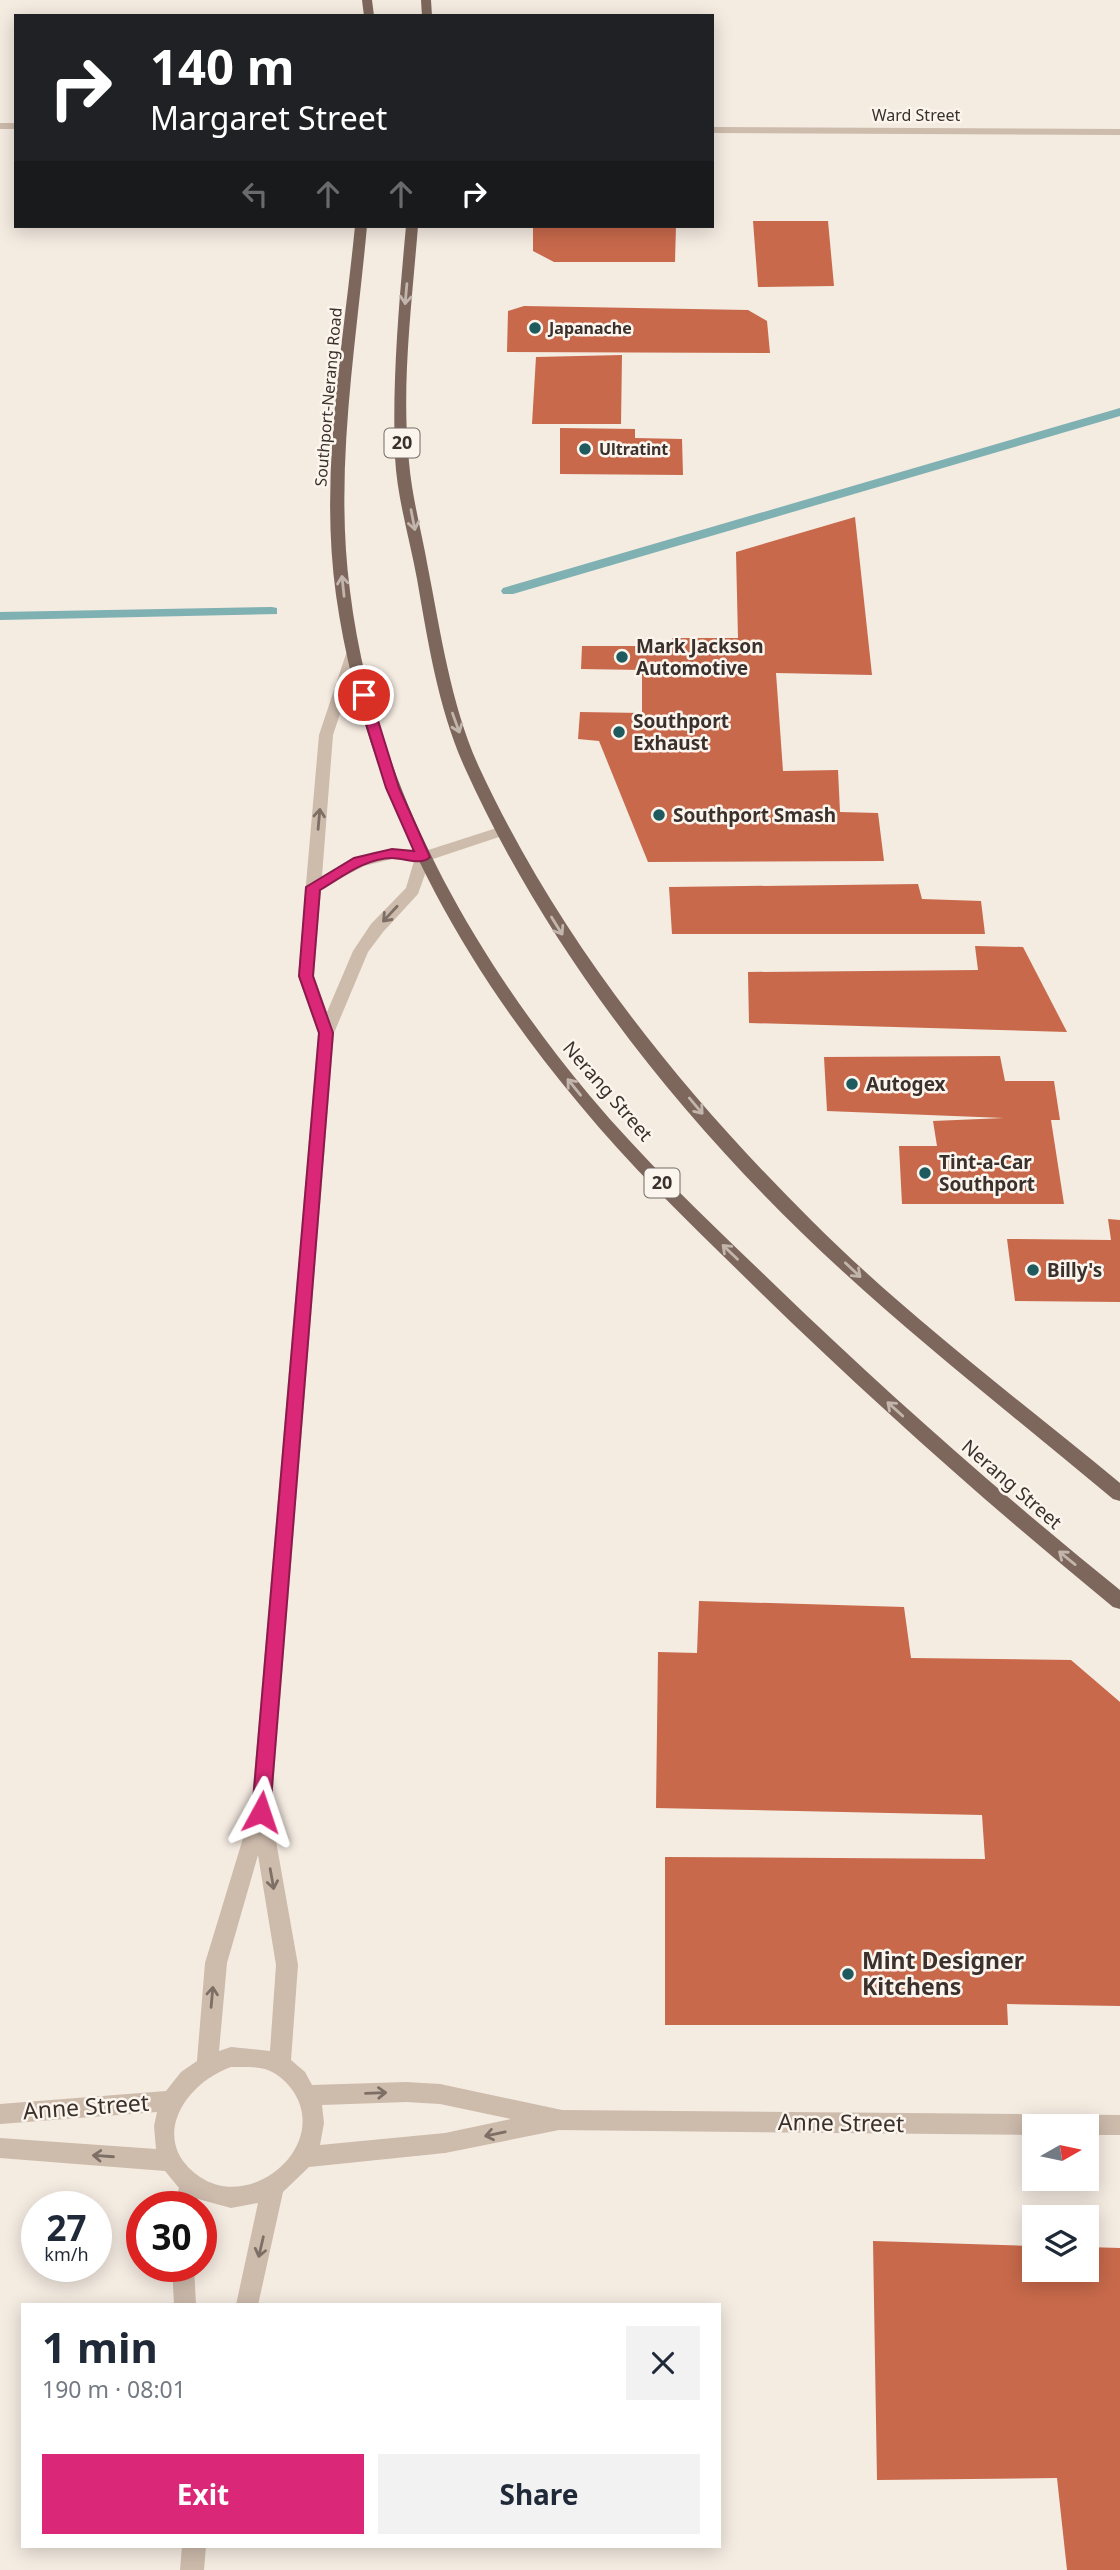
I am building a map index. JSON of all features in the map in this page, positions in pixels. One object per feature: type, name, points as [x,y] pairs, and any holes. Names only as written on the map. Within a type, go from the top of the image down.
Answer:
[{"type":"main road","name":"Southport-Nerang Road","points":[[353,654],[343,589],[337,464],[361,228]]},
{"type":"main road","name":"20","points":[[412,228],[401,353],[402,462],[438,657],[452,712],[471,765],[503,831],[564,938],[632,1031],[722,1137],[806,1226],[874,1290],[1120,1494]]},
{"type":"main road","name":"Nerang Street","points":[[353,654],[374,735],[393,788],[423,857],[459,924],[496,982],[587,1104],[699,1222],[828,1348],[1006,1510],[1120,1601]]},
{"type":"street","name":"Ward Street","points":[[714,130],[1120,132]]},
{"type":"street","points":[[326,1033],[306,976],[326,735],[353,654]]},
{"type":"street","points":[[313,887],[359,862],[377,856],[392,853],[423,857],[503,831]]},
{"type":"street","points":[[208,2065],[216,1963],[261,1812],[326,1033],[361,951],[377,928],[413,890],[423,857]]},
{"type":"street","points":[[261,1812],[287,1965],[280,2065]]},
{"type":"street","points":[[231,2057],[256,2057],[280,2065],[296,2078],[308,2095],[313,2115],[313,2137],[305,2157],[290,2175],[272,2188],[252,2196],[230,2198],[209,2193],[191,2183],[172,2161],[165,2141],[165,2120],[172,2101],[187,2080],[208,2065],[231,2057]]},
{"type":"street","name":"Anne Street","points":[[308,2095],[406,2092],[440,2094],[562,2120],[1120,2126]]},
{"type":"street","name":"Anne Street","points":[[0,2114],[172,2101]]},
{"type":"street","name":"Anne Street","points":[[305,2157],[445,2143],[562,2120]]},
{"type":"street","name":"Anne Street","points":[[0,2148],[172,2161]]},
{"type":"street","points":[[189,2191],[191,2183]]},
{"type":"street","points":[[247,2303],[272,2188]]},
{"type":"street","points":[[184,2282],[185,2303]]},
{"type":"street","points":[[192,2570],[194,2548]]},
{"type":"building","points":[[753,221],[828,221],[834,286],[758,287]]},
{"type":"building","points":[[533,228],[676,228],[675,262],[554,262],[533,251]]},
{"type":"building","points":[[524,306],[748,310],[767,321],[770,353],[507,352],[508,311]]},
{"type":"building","points":[[622,355],[621,424],[532,424],[536,357]]},
{"type":"building","points":[[560,428],[635,429],[635,438],[682,439],[683,475],[560,474]]},
{"type":"building","points":[[855,517],[872,675],[776,673],[783,771],[838,770],[840,812],[878,813],[884,861],[648,862],[599,741],[578,739],[580,712],[642,713],[642,670],[581,669],[582,646],[672,646],[672,638],[738,638],[736,552]]},
{"type":"building","points":[[918,884],[922,899],[981,901],[985,934],[672,934],[669,887]]},
{"type":"building","points":[[975,946],[1023,947],[1067,1032],[749,1023],[748,972],[978,970]]},
{"type":"building","points":[[1000,1056],[1005,1081],[1054,1081],[1060,1120],[1051,1120],[1064,1204],[902,1204],[899,1146],[937,1146],[933,1121],[1004,1118],[827,1111],[824,1057]]},
{"type":"building","points":[[1108,1219],[1120,1220],[1120,1302],[1015,1301],[1007,1239],[1111,1240]]},
{"type":"building","points":[[699,1601],[904,1607],[911,1658],[1071,1660],[1120,1702],[1120,2006],[1007,2004],[1008,2025],[665,2025],[665,1857],[985,1859],[982,1815],[656,1808],[658,1652],[697,1653]]},
{"type":"building","points":[[873,2241],[1022,2246],[1022,2282],[1099,2282],[1099,2247],[1120,2248],[1120,2570],[1067,2570],[1057,2478],[877,2480]]},
{"type":"waterway","points":[[508,591],[1120,412]]},
{"type":"waterway","points":[[0,616],[272,611]]},
{"type":"place","name":"Japanache","points":[[535,328]]},
{"type":"place","name":"Ultratint","points":[[585,449]]},
{"type":"place","name":"Mark Jackson Automotive","points":[[622,657]]},
{"type":"place","name":"Southport Exhaust","points":[[619,732]]},
{"type":"place","name":"Southport Smash","points":[[659,815]]},
{"type":"place","name":"Autogex","points":[[852,1084]]},
{"type":"place","name":"Tint-a-Car Southport","points":[[925,1173]]},
{"type":"place","name":"Billy's","points":[[1033,1270]]},
{"type":"place","name":"Mint Designer Kitchens","points":[[848,1974]]},
{"type":"route","points":[[261,1812],[326,1033],[306,976],[313,887],[338,872],[377,856],[392,853],[423,857],[393,788],[374,735],[364,695]]}]
